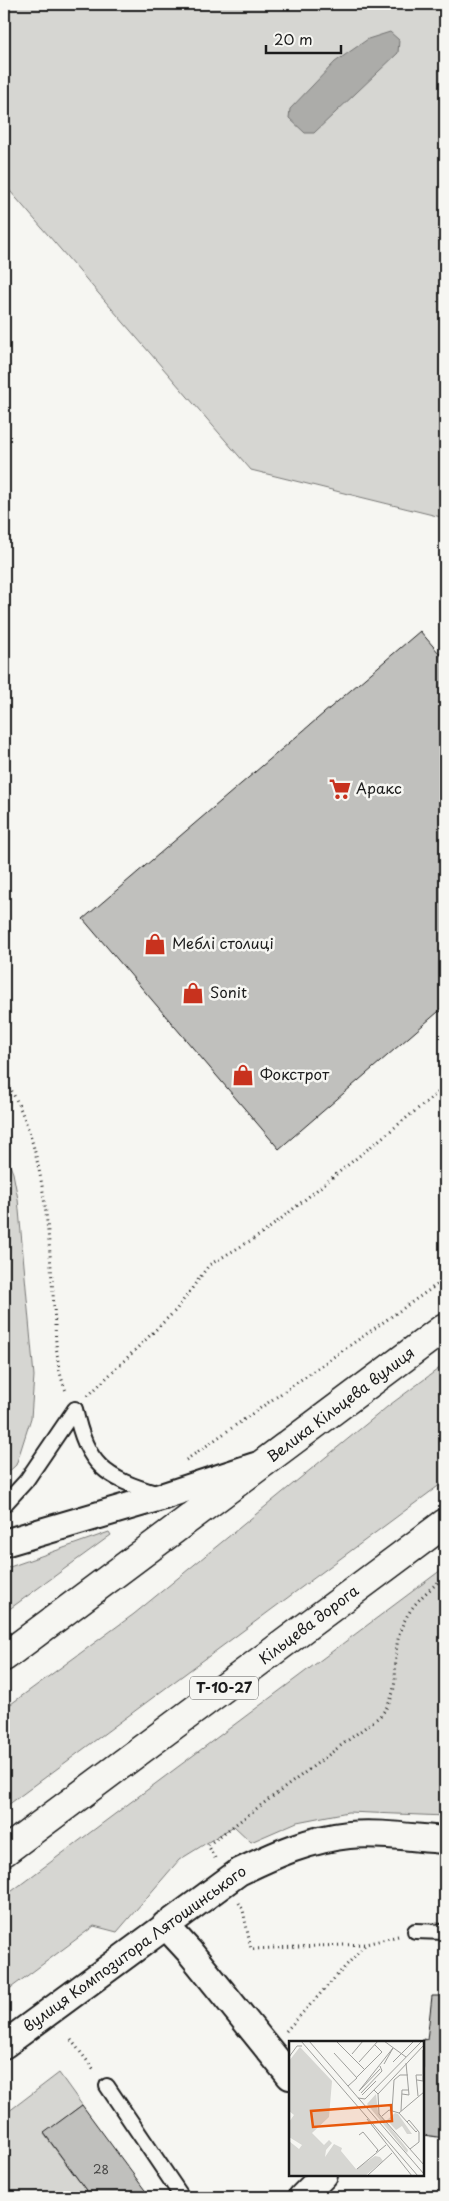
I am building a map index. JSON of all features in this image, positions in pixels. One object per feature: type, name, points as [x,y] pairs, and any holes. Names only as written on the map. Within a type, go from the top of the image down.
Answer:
[{"type":"highway","name":"Велика Кільцева вулиця","points":[[260,1464],[445,1327]]},
{"type":"highway","points":[[4,1657],[260,1464]]},
{"type":"highway","name":"Кільцева дорога","points":[[4,1852],[445,1523]]},
{"type":"street","points":[[4,1543],[164,1496],[260,1464]]},
{"type":"street","name":"вулиця Композитора Лятошинського","points":[[4,2045],[239,1872],[275,1854],[311,1842],[349,1835],[445,1840]]},
{"type":"street","points":[[165,1925],[189,1951],[289,2075]]},
{"type":"street","points":[[302,2197],[323,2176]]},
{"type":"lane","points":[[75,1409],[82,1439],[93,1458],[104,1470],[135,1487],[164,1496]]},
{"type":"lane","points":[[4,1505],[26,1481],[75,1409]]},
{"type":"lane","points":[[415,1931],[445,1932]]},
{"type":"lane","points":[[107,2086],[182,2197]]},
{"type":"path","points":[[440,1011],[445,1018]]},
{"type":"path","points":[[4,1078],[12,1091],[28,1129],[47,1212],[61,1381],[75,1409],[176,1310],[209,1265],[262,1234],[445,1088]]},
{"type":"path","points":[[183,1462],[445,1279]]},
{"type":"path","points":[[415,1931],[366,1944],[251,1950],[243,1910],[208,1845],[379,1718],[388,1708],[393,1697],[400,1630],[414,1605],[445,1576]]},
{"type":"path","points":[[268,2050],[366,1944]]},
{"type":"path","points":[[71,2040],[107,2086]]},
{"type":"shaded area","points":[[4,4],[445,4],[445,518],[251,470],[4,184]]},
{"type":"shaded area","points":[[390,32],[399,40],[398,53],[314,133],[305,133],[289,118],[290,109],[335,62],[368,39]]},
{"type":"shaded area","points":[[4,1150],[13,1173],[18,1199],[34,1376],[31,1418],[16,1465],[4,1476]]},
{"type":"shaded area","points":[[445,1364],[445,1481],[4,1808],[4,1709],[134,1614],[387,1407]]},
{"type":"shaded area","points":[[109,1532],[111,1535],[4,1613],[4,1569]]},
{"type":"shaded area","points":[[445,1567],[445,1816],[348,1812],[297,1822],[251,1842],[234,1826],[179,1860],[117,1932],[94,1926],[4,1993],[4,1897]]},
{"type":"shaded area","points":[[59,2073],[82,2105],[44,2134],[91,2197],[4,2197],[4,2115]]},
{"type":"building","name":"Аракс","points":[[420,631],[445,660],[445,1006],[279,1149],[83,919]]},
{"type":"building","points":[[432,1996],[445,1996],[445,2138],[424,2135],[423,2039],[427,2040]]},
{"type":"building","points":[[82,2105],[150,2197],[91,2197],[44,2133]]},
{"type":"place","name":"Аракс","points":[[340,789]]},
{"type":"place","name":"Меблі столиці","points":[[155,944]]},
{"type":"place","name":"Sonit","points":[[193,993]]},
{"type":"place","name":"Фокстрот","points":[[243,1075]]}]
